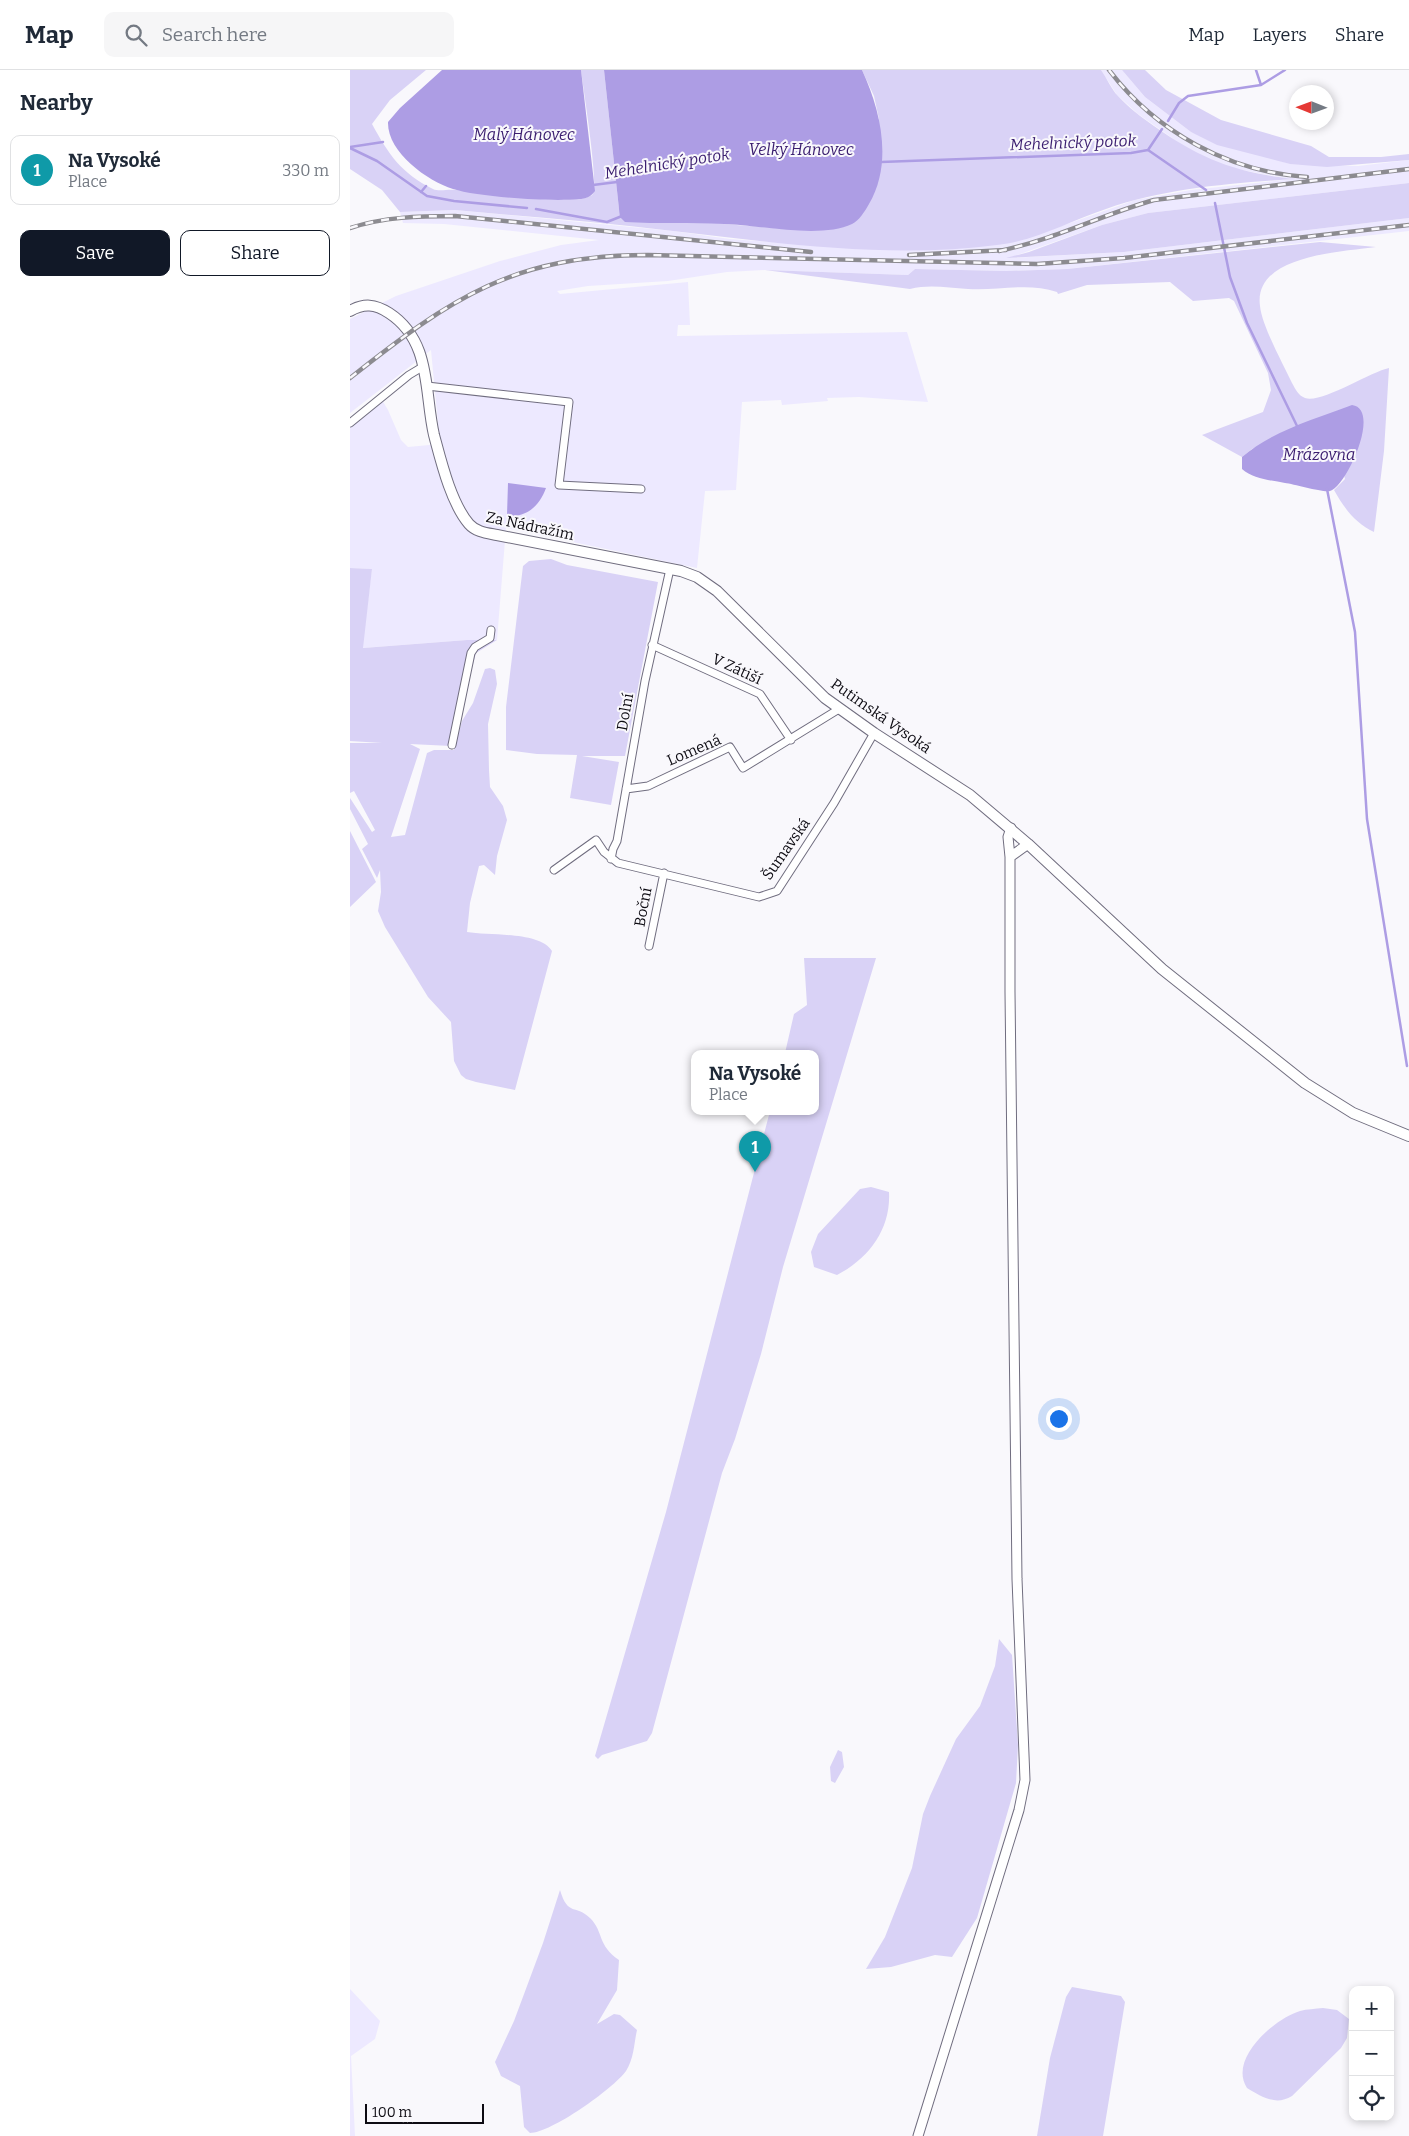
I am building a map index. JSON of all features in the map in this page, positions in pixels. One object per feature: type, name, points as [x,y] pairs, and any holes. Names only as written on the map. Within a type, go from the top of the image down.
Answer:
[{"type":"main road","name":"Za Nádražím","points":[[350,311],[366,304],[385,311],[405,328],[417,347],[424,366],[434,433],[449,485],[465,518],[476,530],[670,569]]},
{"type":"main road","name":"Putimská Vysoká","points":[[670,569],[690,574],[717,591],[825,698],[874,734],[947,778],[1011,828],[1162,969],[1305,1083],[1353,1113],[1409,1136]]},
{"type":"street","points":[[350,423],[409,375],[424,366]]},
{"type":"street","points":[[427,386],[569,402],[559,485],[641,489]]},
{"type":"street","name":"Dolní","points":[[611,859],[612,849],[617,841],[652,646],[670,569]]},
{"type":"street","points":[[452,745],[471,653],[475,647],[488,641],[491,630]]},
{"type":"street","name":"V Zátiší","points":[[652,646],[760,694],[791,740]]},
{"type":"street","name":"Lomená","points":[[626,789],[648,786],[730,747],[744,768],[839,709]]},
{"type":"street","name":"Šumavská","points":[[611,859],[618,863],[759,897],[777,890],[834,803],[874,734]]},
{"type":"street","points":[[918,2136],[1019,1810],[1026,1774],[1017,1578],[1010,857],[1008,836],[1011,828]]},
{"type":"street","points":[[554,870],[596,840],[611,859]]},
{"type":"street","points":[[1010,857],[1028,844]]},
{"type":"street","name":"Boční","points":[[649,946],[664,873]]},
{"type":"shaded area","points":[[350,70],[426,70],[390,100],[372,124],[390,154],[404,170],[422,183],[438,190],[528,198],[570,199],[585,198],[593,194],[594,187],[592,155],[581,70],[604,70],[619,209],[724,224],[785,229],[879,119],[874,96],[862,70],[1101,70],[1116,93],[1130,108],[1188,148],[1238,169],[1296,179],[1176,191],[1106,209],[1052,230],[1011,243],[956,249],[875,250],[834,248],[455,210],[400,212],[382,190],[350,169]]},
{"type":"shaded area","points":[[1101,70],[1122,70],[1145,97],[1191,132],[1290,164],[1358,166],[1409,160],[1409,183],[1148,213],[1102,225],[1009,258],[1124,252],[1409,218],[1409,231],[1067,269],[1006,271],[915,269],[908,275],[765,270],[727,272],[668,281],[588,286],[557,291],[560,294],[688,282],[690,325],[678,325],[677,336],[907,332],[928,402],[859,397],[827,398],[828,401],[782,405],[781,400],[742,402],[736,490],[705,491],[697,568],[506,528],[497,640],[467,640],[362,648],[372,569],[350,568],[350,426],[382,400],[401,440],[408,447],[440,444],[431,350],[350,413],[350,319],[396,296],[500,261],[561,245],[599,240],[444,224],[403,223],[400,212],[455,210],[673,231],[730,239],[872,249],[1022,240],[1135,200],[1191,190],[1292,179],[1231,168],[1192,152],[1138,114],[1117,95]]},
{"type":"shaded area","points":[[1122,70],[1145,70],[1166,90],[1221,120],[1311,146],[1329,157],[1381,157],[1409,154],[1409,160],[1327,167],[1290,164],[1217,145],[1191,132],[1145,97]]},
{"type":"shaded area","points":[[1409,183],[1409,218],[1124,252],[1006,258],[1029,252],[1102,225],[1148,213]]},
{"type":"shaded area","points":[[1320,242],[1376,247],[1322,254],[1284,266],[1270,276],[1262,289],[1260,306],[1278,356],[1296,390],[1305,398],[1312,399],[1334,392],[1389,368],[1384,451],[1374,532],[1361,524],[1351,514],[1334,490],[1345,479],[1326,415],[1252,449],[1242,457],[1202,435],[1263,412],[1271,390],[1268,373],[1234,301],[1229,298],[1193,301],[1170,282],[1087,285],[1058,294],[1046,289],[1024,287],[979,289],[932,287],[910,289],[765,270],[908,275],[915,269],[1006,271],[1067,269]]},
{"type":"shaded area","points":[[551,559],[567,565],[658,582],[625,756],[582,756],[619,762],[611,805],[570,798],[577,755],[537,754],[506,750],[506,707],[523,566],[529,561]]},
{"type":"shaded area","points":[[350,568],[372,569],[363,648],[467,640],[497,640],[476,653],[451,746],[410,744],[420,749],[391,837],[405,835],[427,753],[434,750],[454,750],[462,721],[473,703],[485,669],[495,670],[497,684],[488,724],[490,787],[503,806],[507,820],[497,856],[495,875],[484,865],[479,866],[470,903],[467,932],[526,937],[537,940],[552,951],[515,1090],[476,1082],[466,1079],[461,1075],[454,1061],[451,1022],[428,997],[385,927],[378,911],[381,892],[380,870],[377,878],[362,849],[368,844],[350,809],[350,798],[372,832],[375,830],[354,791],[350,793],[350,743],[382,743],[350,741]]},
{"type":"shaded area","points":[[350,831],[376,882],[350,907]]},
{"type":"shaded area","points":[[804,958],[876,958],[783,1267],[761,1354],[735,1439],[722,1473],[652,1733],[647,1741],[602,1755],[598,1759],[595,1756],[666,1512],[769,1115],[819,1115],[819,1050],[786,1050],[794,1014],[807,1005]]},
{"type":"shaded area","points":[[871,1187],[889,1192],[886,1218],[876,1241],[859,1260],[837,1275],[814,1267],[811,1252],[818,1234],[860,1189]]},
{"type":"shaded area","points":[[999,1639],[1012,1655],[1018,1745],[1016,1783],[977,1918],[952,1957],[935,1955],[891,1967],[866,1969],[885,1937],[912,1868],[923,1814],[930,1796],[956,1739],[980,1706],[995,1666]]},
{"type":"shaded area","points":[[838,1750],[842,1752],[844,1767],[835,1783],[831,1781],[830,1767]]},
{"type":"shaded area","points":[[560,1890],[569,1907],[590,1918],[607,1949],[619,1960],[617,1990],[597,2024],[614,2014],[620,2015],[637,2030],[631,2061],[619,2079],[581,2109],[552,2126],[530,2133],[524,2127],[520,2086],[501,2076],[495,2062],[514,2021],[543,1943]]},
{"type":"shaded area","points":[[1072,1987],[1121,1996],[1125,2002],[1103,2136],[1037,2136],[1050,2058],[1066,1997]]},
{"type":"shaded area","points":[[350,1989],[380,2021],[375,2039],[351,2056],[355,2136],[350,2136]]},
{"type":"shaded area","points":[[1323,2008],[1337,2010],[1349,2019],[1347,2038],[1341,2048],[1292,2096],[1286,2099],[1269,2099],[1247,2088],[1243,2077],[1244,2065],[1249,2053],[1267,2031],[1278,2022],[1289,2015],[1303,2010]]},
{"type":"water","name":"Malý Hánovec","points":[[442,70],[581,70],[595,191],[586,198],[567,200],[534,199],[464,192],[443,185],[410,164],[394,144],[389,133],[388,122],[400,108]]},
{"type":"water","name":"Velký Hánovec","points":[[604,70],[862,70],[874,102],[882,137],[881,172],[869,204],[855,223],[824,230],[789,230],[712,223],[625,222],[620,217]]},
{"type":"water","name":"Mrázovna","points":[[1352,405],[1360,410],[1363,420],[1362,433],[1352,463],[1337,486],[1330,491],[1315,490],[1262,479],[1242,469],[1242,457],[1267,440],[1294,426]]},
{"type":"water","points":[[508,483],[546,488],[536,505],[526,513],[514,516],[507,515]]},
{"type":"waterway","name":"Mehelnický potok","points":[[1168,121],[1179,103],[1188,96],[1261,85],[1256,70]]},
{"type":"waterway","points":[[1261,85],[1285,70]]},
{"type":"waterway","name":"Mehelnický potok","points":[[881,162],[1131,153],[1148,150],[1162,129]]},
{"type":"waterway","name":"Mehelnický potok","points":[[350,147],[383,142]]},
{"type":"waterway","points":[[350,148],[377,161],[427,196],[454,201],[527,208]]},
{"type":"waterway","points":[[1148,150],[1206,190]]},
{"type":"waterway","name":"Mehelnický potok","points":[[593,185],[617,182]]},
{"type":"waterway","points":[[421,192],[426,186]]},
{"type":"waterway","points":[[1215,203],[1230,277],[1247,323],[1298,428]]},
{"type":"waterway","points":[[536,209],[607,222],[622,216]]},
{"type":"waterway","points":[[1327,489],[1355,632],[1367,819],[1407,1066]]},
{"type":"railway","points":[[1109,70],[1149,112],[1172,130],[1196,145],[1250,167],[1278,174],[1307,177]]},
{"type":"railway","points":[[999,251],[1058,234],[1154,200],[1409,169]]},
{"type":"railway","points":[[350,228],[389,219],[455,216],[811,252]]},
{"type":"railway","points":[[350,378],[420,325],[453,304],[487,286],[521,273],[559,263],[601,257],[648,255],[1037,264],[1124,258],[1409,225]]},
{"type":"railway","points":[[909,255],[1006,250]]},
{"type":"place","name":"Na Vysoké","points":[[755,1172]]}]
